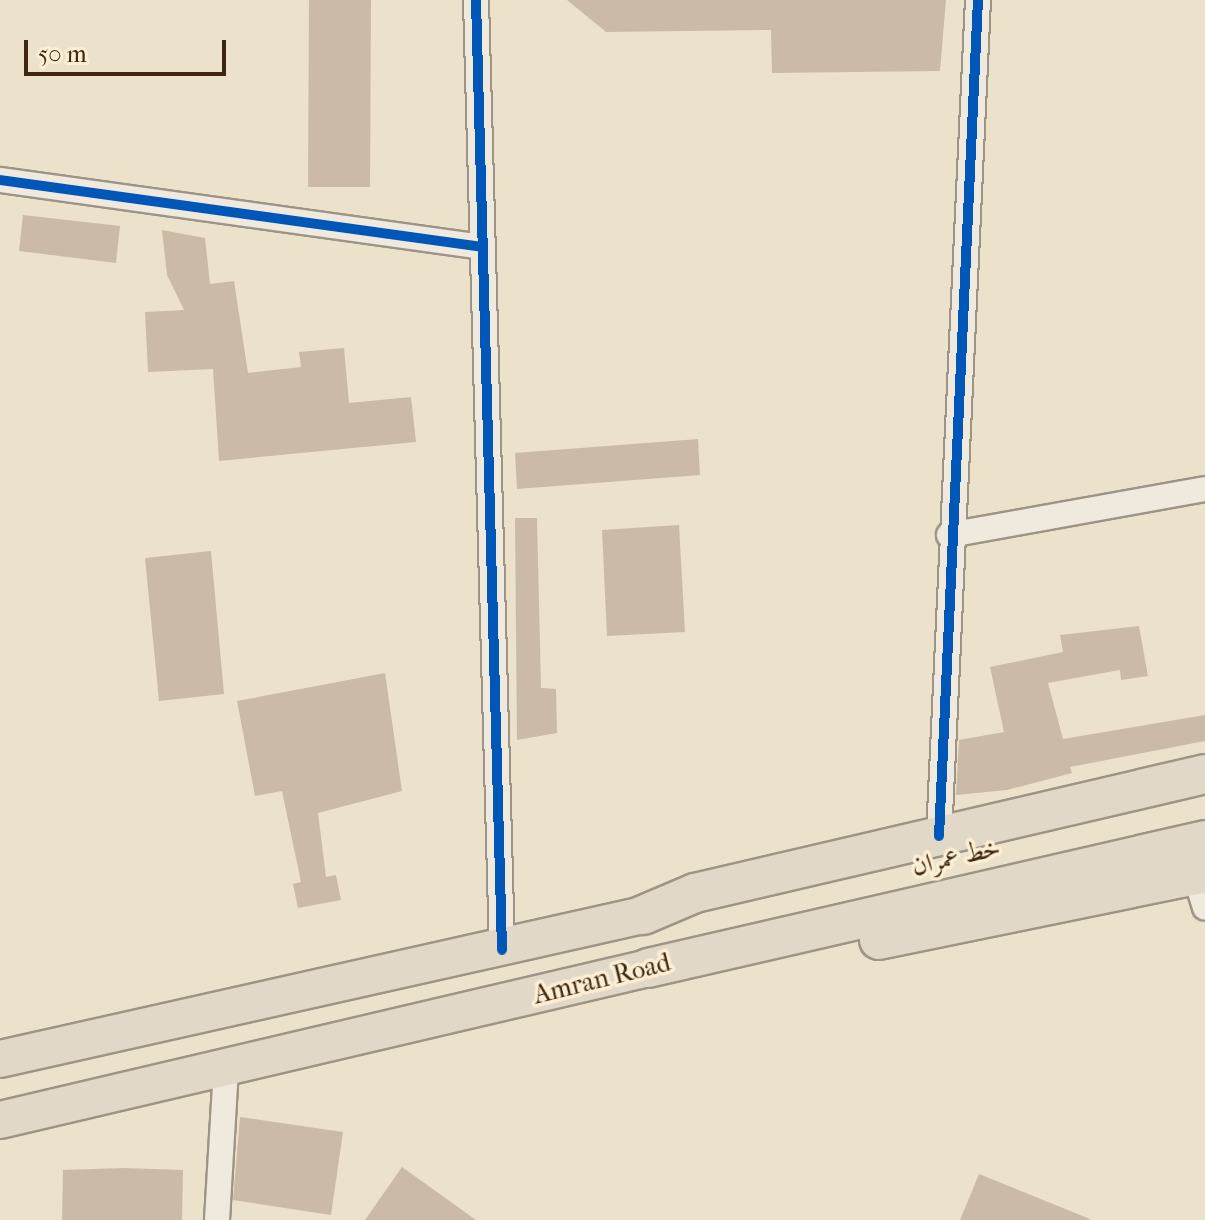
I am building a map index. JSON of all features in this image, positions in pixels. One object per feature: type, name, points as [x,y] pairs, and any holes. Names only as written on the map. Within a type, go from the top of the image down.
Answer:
[{"type":"highway","points":[[643,915],[695,893],[1205,774]]},
{"type":"highway","name":"خط عمران","points":[[706,915],[1205,799]]},
{"type":"highway","points":[[648,968],[720,974],[1202,874]]},
{"type":"highway","name":"Amran Road","points":[[643,915],[706,915]]},
{"type":"main road","name":"Amran Road","points":[[0,1059],[190,1013],[502,950],[643,915]]},
{"type":"main road","name":"Amran Road","points":[[0,1120],[226,1070],[648,968]]},
{"type":"street","points":[[476,0],[502,950]]},
{"type":"street","points":[[939,836],[949,535],[978,0]]},
{"type":"street","points":[[0,180],[482,247]]},
{"type":"street","points":[[949,535],[1205,489]]},
{"type":"street","points":[[217,1220],[226,1070]]},
{"type":"building","points":[[309,0],[371,0],[370,187],[308,187]]},
{"type":"building","points":[[567,0],[946,0],[940,71],[772,73],[771,30],[606,32]]},
{"type":"building","points":[[23,215],[120,226],[116,263],[19,251]]},
{"type":"building","points":[[162,230],[205,238],[210,284],[234,281],[248,373],[301,367],[299,352],[344,348],[349,403],[411,397],[416,442],[219,461],[213,369],[148,372],[145,312],[184,310],[167,275]]},
{"type":"building","points":[[698,439],[700,475],[517,489],[515,453]]},
{"type":"building","points":[[515,518],[537,518],[541,688],[556,689],[557,733],[517,740]]},
{"type":"building","points":[[679,525],[685,632],[607,636],[602,530]]},
{"type":"building","points":[[211,551],[224,694],[159,701],[145,558]]},
{"type":"building","points":[[1139,626],[1148,676],[1121,680],[1120,670],[1048,683],[1063,739],[1205,715],[1205,741],[1070,767],[1072,773],[1007,790],[956,795],[959,740],[1004,732],[990,667],[1063,652],[1060,635]]},
{"type":"building","points":[[385,673],[402,791],[318,813],[326,877],[336,875],[341,900],[298,908],[293,884],[301,882],[282,791],[255,796],[237,701]]},
{"type":"building","points":[[240,1117],[343,1132],[331,1215],[233,1200]]},
{"type":"building","points":[[402,1167],[476,1220],[365,1220]]},
{"type":"building","points":[[63,1170],[183,1170],[182,1220],[62,1220]]},
{"type":"building","points":[[979,1174],[1090,1219],[1090,1220],[960,1220]]},
{"type":"cycle path","points":[[476,0],[502,950]]},
{"type":"cycle path","points":[[939,836],[978,0]]},
{"type":"cycle path","points":[[0,180],[482,247]]}]
